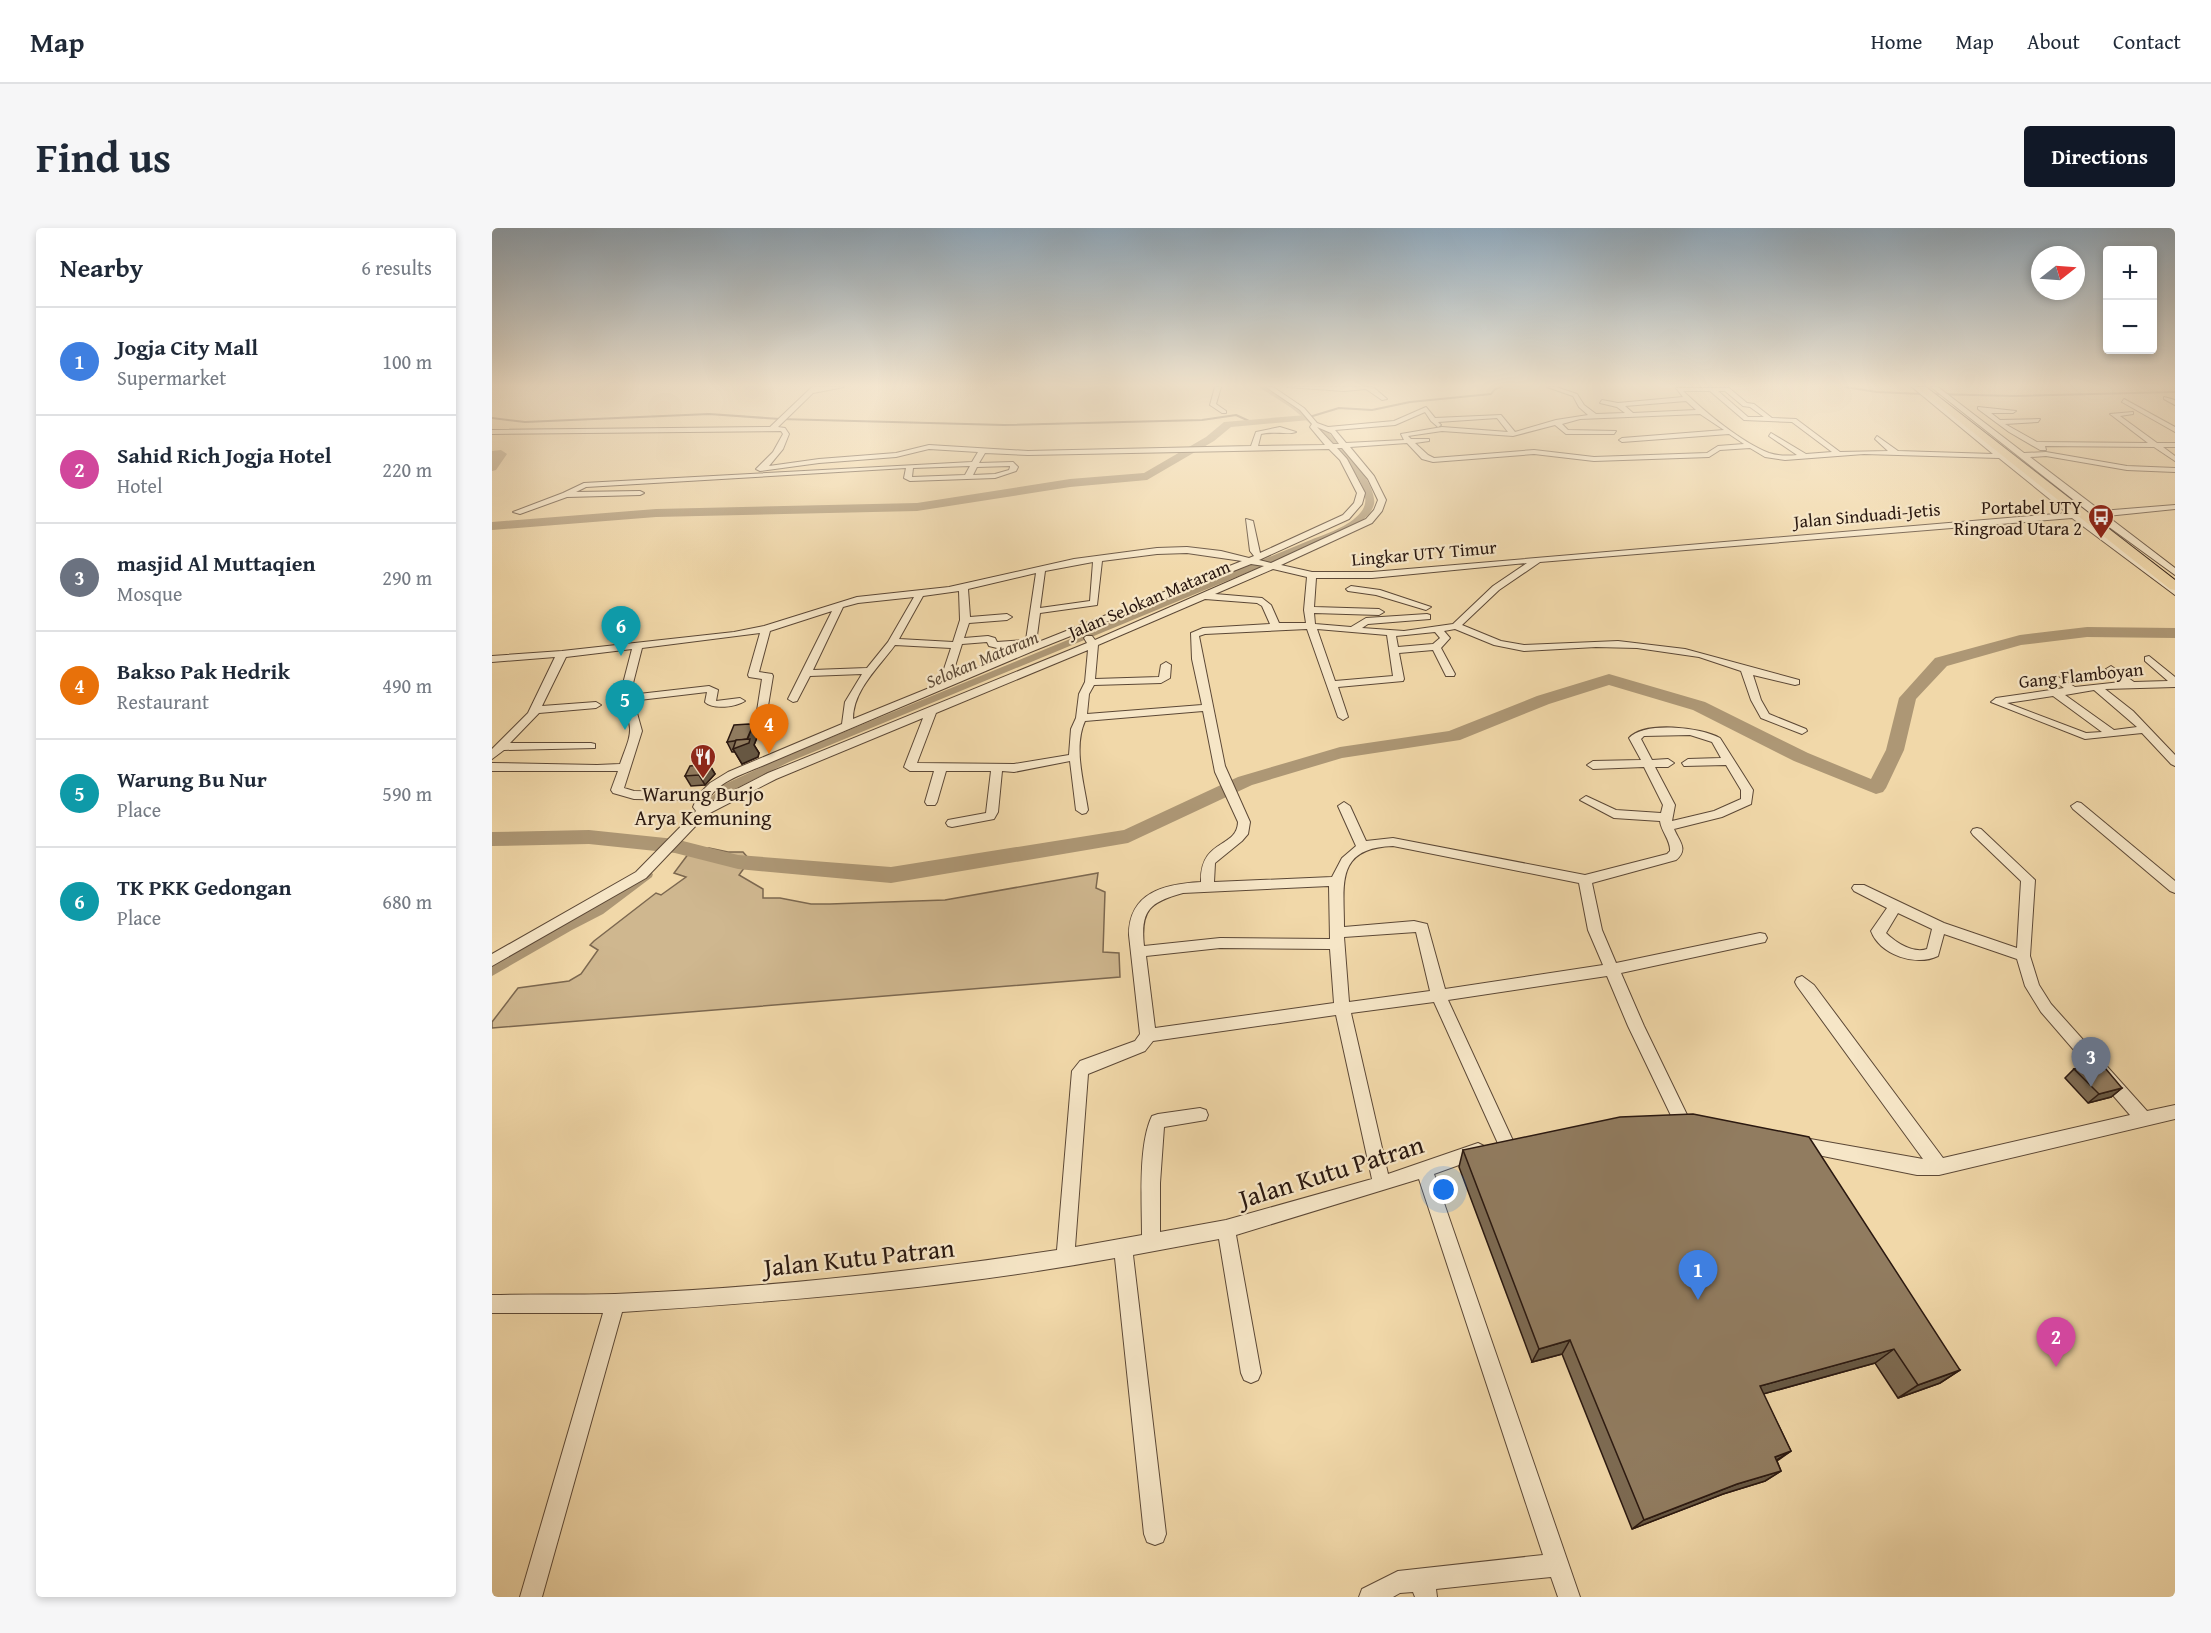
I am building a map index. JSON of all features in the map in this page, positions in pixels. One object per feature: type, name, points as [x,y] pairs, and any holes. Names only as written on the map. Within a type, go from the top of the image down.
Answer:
[{"type":"highway","points":[[2003,451],[2158,578],[2175,589]]},
{"type":"highway","points":[[2008,451],[2175,579]]},
{"type":"street","points":[[752,477],[777,451]]},
{"type":"street","points":[[760,469],[842,458],[896,455],[913,451]]},
{"type":"street","points":[[968,477],[982,451],[1028,453],[1147,451]]},
{"type":"street","name":"Jalan Selokan Mataram","points":[[700,809],[800,764],[931,711],[1176,594],[1342,519],[1354,510],[1360,499],[1360,489],[1336,451]]},
{"type":"street","name":"Jalan Selokan Mataram","points":[[492,960],[641,875],[728,778],[847,726],[942,688],[1031,646],[1088,637],[1200,596],[1362,525],[1378,511],[1382,500],[1376,485],[1349,451]]},
{"type":"street","points":[[1419,451],[1433,460],[1532,453],[1589,459],[1638,458],[1706,455],[1713,454],[1715,451]]},
{"type":"street","points":[[1632,451],[1638,458]]},
{"type":"street","points":[[1762,451],[1774,456],[1896,453],[2001,456]]},
{"type":"street","points":[[1796,451],[1804,456]]},
{"type":"street","points":[[1996,451],[2074,515],[2158,578]]},
{"type":"street","points":[[2016,451],[2175,572]]},
{"type":"street","points":[[2051,451],[2061,456]]},
{"type":"street","points":[[2022,455],[2061,456],[2127,468],[2175,470]]},
{"type":"street","points":[[517,512],[566,495],[579,487],[595,484],[752,477],[910,466],[1012,464],[1014,467],[1012,471],[997,475],[910,479],[908,478],[910,466]]},
{"type":"street","points":[[566,495],[640,493]]},
{"type":"street","points":[[2097,514],[2175,507]]},
{"type":"street","name":"Jalan Sinduadi-Jetis","points":[[1734,542],[2074,515]]},
{"type":"street","points":[[1249,521],[1254,560]]},
{"type":"street","name":"Lingkar UTY Timur","points":[[492,659],[562,654],[734,635],[766,629],[840,605],[877,597],[919,595],[963,588],[1098,559],[1171,549],[1254,560],[1269,566],[1312,575],[1352,576],[1412,573],[1538,559],[1734,542]]},
{"type":"street","points":[[1036,611],[1094,603],[1098,559]]},
{"type":"street","name":"Lingkar UTY Timur","points":[[1456,626],[1496,588],[1538,559]]},
{"type":"street","points":[[893,642],[959,643],[988,639],[992,640],[992,644],[997,645],[1031,646],[1041,570]]},
{"type":"street","points":[[1312,575],[1309,610],[1311,626],[1343,717]]},
{"type":"street","points":[[1349,611],[1352,576]]},
{"type":"street","points":[[952,700],[942,688],[965,620],[963,588]]},
{"type":"street","points":[[1351,589],[1377,592],[1426,612],[1366,621],[1352,630]]},
{"type":"street","points":[[1176,594],[1259,600],[1266,605],[1276,626]]},
{"type":"street","points":[[847,726],[846,713],[850,701],[893,642],[919,595]]},
{"type":"street","points":[[793,699],[840,605]]},
{"type":"street","points":[[1309,610],[1379,612]]},
{"type":"street","points":[[965,620],[1007,617]]},
{"type":"street","points":[[1208,886],[1208,864],[1218,852],[1239,838],[1244,828],[1244,818],[1224,783],[1214,755],[1212,729],[1197,665],[1194,635],[1203,631],[1311,626],[1391,633],[1456,626],[1484,639],[1512,646],[1607,644],[1702,654],[1746,670],[1795,682]]},
{"type":"street","points":[[759,730],[768,678],[766,675],[753,675],[766,629]]},
{"type":"street","points":[[1393,650],[1436,647],[1445,638],[1438,629]]},
{"type":"street","points":[[1332,684],[1399,679],[1391,633]]},
{"type":"street","points":[[1082,810],[1075,756],[1076,729],[1081,718],[1084,694],[1090,682],[1088,637]]},
{"type":"street","points":[[638,644],[624,699],[632,713],[637,731],[617,786],[618,790],[625,794],[700,809]]},
{"type":"street","points":[[1436,647],[1450,674]]},
{"type":"street","points":[[492,756],[529,720],[562,654]]},
{"type":"street","points":[[2149,659],[2175,683]]},
{"type":"street","points":[[1090,682],[1161,680],[1166,678],[1166,665]]},
{"type":"street","points":[[2111,669],[2131,684]]},
{"type":"street","points":[[1746,670],[1756,700],[1766,716],[1802,731]]},
{"type":"street","points":[[808,673],[870,671]]},
{"type":"street","points":[[2055,678],[2073,690]]},
{"type":"street","name":"Gang Flamboyan","points":[[2112,734],[2085,736],[2000,705],[1996,701],[2096,687],[2175,683]]},
{"type":"street","points":[[2096,687],[2129,713],[2175,762]]},
{"type":"street","points":[[624,699],[709,689],[713,690],[710,702],[712,704],[740,701]]},
{"type":"street","points":[[2057,694],[2112,734],[2145,729]]},
{"type":"street","points":[[535,710],[596,705]]},
{"type":"street","points":[[1081,718],[1206,708]]},
{"type":"street","points":[[931,711],[910,767],[997,769],[1025,767],[1075,756]]},
{"type":"street","points":[[1382,1184],[1342,1008],[1335,938],[1336,881],[1349,857],[1362,846],[1375,842],[1393,842],[1585,880],[1671,857],[1676,853],[1677,846],[1666,822],[1669,805],[1635,738],[1641,733],[1700,733],[1711,736],[1716,740],[1747,790],[1747,801],[1718,814],[1666,822],[1614,814],[1586,800]]},
{"type":"street","points":[[2159,746],[2175,742]]},
{"type":"street","points":[[501,747],[591,746]]},
{"type":"street","points":[[1688,763],[1729,761]]},
{"type":"street","points":[[1593,765],[1668,763]]},
{"type":"street","points":[[492,767],[597,769],[625,766]]},
{"type":"street","points":[[931,802],[941,768]]},
{"type":"street","points":[[952,823],[990,816],[997,769]]},
{"type":"street","points":[[1344,806],[1362,846]]},
{"type":"street","points":[[2077,806],[2175,888]]},
{"type":"street","points":[[1977,832],[2028,880],[2023,956],[2032,986],[2046,1008],[2144,1120]]},
{"type":"street","points":[[1585,880],[1594,930],[1688,1124],[1662,1123]]},
{"type":"street","points":[[1065,1258],[1080,1071],[1086,1066],[1140,1046],[1148,1035],[1136,923],[1142,907],[1156,896],[1183,888],[1336,881]]},
{"type":"street","points":[[1859,888],[1939,927],[2023,956]]},
{"type":"street","points":[[1894,907],[1878,931],[1878,936],[1885,942],[1919,956],[1927,956],[1933,952],[1939,927]]},
{"type":"street","points":[[1138,952],[1220,944],[1335,938],[1414,926],[1422,928],[1439,996],[1506,1145]]},
{"type":"street","points":[[1148,1035],[1439,996],[1611,969],[1760,938]]},
{"type":"street","points":[[1802,982],[1939,1167]]},
{"type":"street","points":[[1776,1140],[1917,1167],[1939,1167],[2175,1112]]},
{"type":"street","points":[[1151,1243],[1151,1182],[1158,1121],[1200,1115]]},
{"type":"street","name":"Jalan Kutu Patran","points":[[492,1304],[615,1303],[770,1293],[984,1270],[1065,1258],[1226,1229],[1382,1184],[1471,1153],[1529,1142]]},
{"type":"street","points":[[1424,1170],[1456,1256],[1505,1412],[1569,1597]]},
{"type":"street","points":[[1226,1229],[1251,1373]]},
{"type":"street","points":[[1123,1248],[1155,1534]]},
{"type":"street","points":[[531,1597],[615,1303]]},
{"type":"street","points":[[1370,1597],[1398,1582],[1424,1588],[1557,1565]]},
{"type":"shaded area","points":[[709,848],[743,852],[750,860],[739,875],[763,889],[763,898],[780,898],[811,904],[945,900],[1098,873],[1096,888],[1105,892],[1103,952],[1119,953],[1120,977],[492,1028],[492,1022],[518,988],[569,981],[581,974],[598,950],[590,945],[594,941],[656,893],[661,895],[686,877],[674,873],[689,853]]},
{"type":"building","points":[[734,725],[753,725],[747,739],[727,742]]},
{"type":"building","points":[[750,739],[749,743],[733,749],[736,740]]},
{"type":"building","points":[[709,764],[699,775],[685,776],[690,766]]},
{"type":"building","points":[[2100,1062],[2122,1088],[2099,1094],[2074,1069]]},
{"type":"building","points":[[1693,1114],[1809,1137],[1960,1370],[1918,1385],[1894,1349],[1760,1386],[1791,1451],[1775,1457],[1781,1471],[1737,1484],[1644,1520],[1570,1340],[1539,1349],[1463,1150],[1620,1117]]},
{"type":"waterway","points":[[492,526],[656,513],[917,507],[1070,483],[1147,476],[1190,451]]},
{"type":"waterway","name":"Selokan Mataram","points":[[704,811],[729,787],[785,760],[1345,527],[1364,514],[1370,502],[1367,488],[1342,451]]},
{"type":"waterway","points":[[492,455],[501,454],[492,467]]},
{"type":"waterway","points":[[492,839],[589,837],[675,846],[738,862],[891,875],[1128,836],[1245,781],[1340,753],[1453,736],[1543,700],[1609,679],[1699,706],[1801,757],[1876,788],[1895,750],[1908,698],[1941,662],[2020,640],[2087,632],[2175,633]]},
{"type":"waterway","name":"Selokan Mataram","points":[[492,970],[567,926],[598,911],[647,874]]},
{"type":"place","name":"Portabel UTY Ringroad Utara 2","points":[[2101,540]]},
{"type":"place","name":"TK PKK Gedongan","points":[[621,656]]},
{"type":"place","name":"Warung Bu Nur","points":[[625,730]]},
{"type":"place","name":"Bakso Pak Hedrik","points":[[769,754]]},
{"type":"place","name":"Warung Burjo Arya Kemuning","points":[[703,780]]},
{"type":"place","name":"masjid Al Muttaqien","points":[[2091,1087]]},
{"type":"place","name":"Jogja City Mall","points":[[1698,1300]]},
{"type":"place","name":"Sahid Rich Jogja Hotel","points":[[2056,1367]]}]
